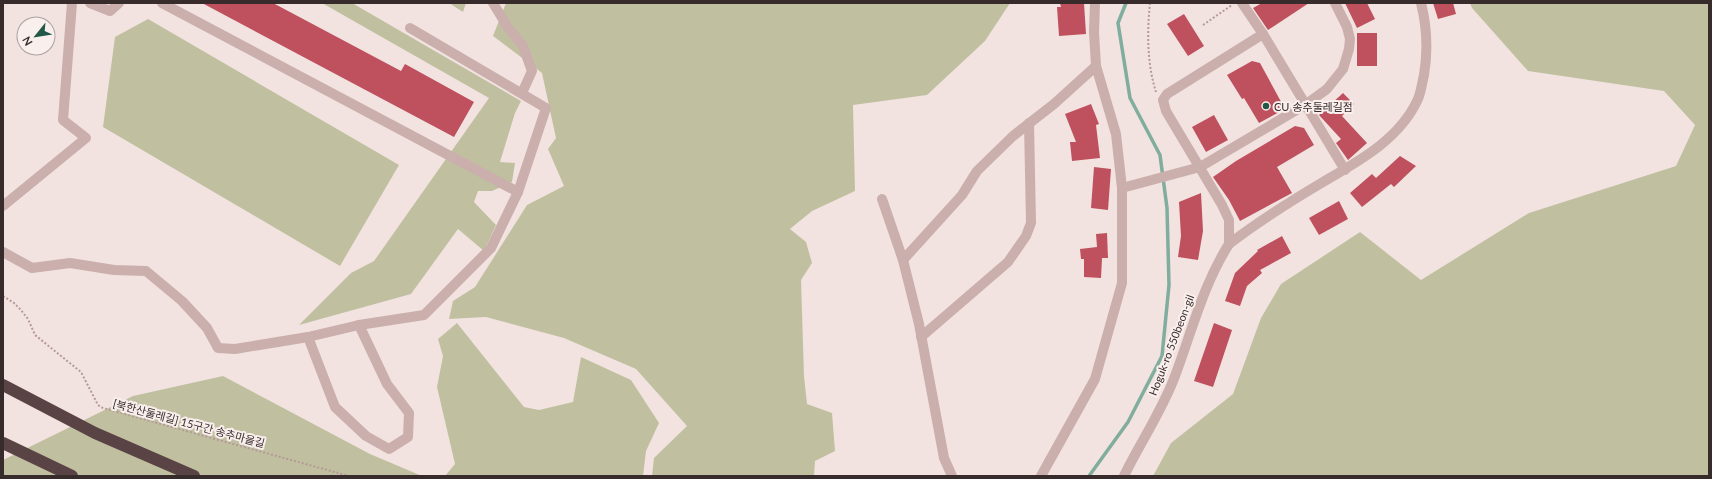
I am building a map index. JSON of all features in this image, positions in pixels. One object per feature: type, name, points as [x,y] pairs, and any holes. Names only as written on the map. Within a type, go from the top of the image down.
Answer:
[{"type":"highway","points":[[8,388],[95,433],[194,476]]},
{"type":"highway","points":[[3,443],[72,476]]},
{"type":"street","points":[[3,206],[86,138],[63,120],[72,3]]},
{"type":"street","points":[[90,3],[110,11],[119,3]]},
{"type":"street","points":[[162,3],[518,192]]},
{"type":"street","points":[[493,3],[507,26],[524,46],[532,71],[522,94]]},
{"type":"street","points":[[1041,476],[1095,379],[1122,283],[1122,188],[1116,134],[1096,66],[1094,32],[1095,3]]},
{"type":"street","points":[[1242,3],[1263,34],[1345,170]]},
{"type":"street","points":[[1122,188],[1200,167],[1305,105],[1327,89],[1343,69],[1346,62],[1350,39],[1347,27],[1335,3]]},
{"type":"street","name":"Hoguk-ro 550beon-gil","points":[[1124,476],[1174,377],[1197,311],[1217,264],[1229,244],[1255,224],[1345,170],[1380,146],[1396,132],[1409,116],[1419,98],[1427,57],[1426,33],[1420,3]]},
{"type":"street","points":[[3,252],[32,268],[70,263],[114,270],[146,271],[182,301],[207,328],[218,348],[235,349],[308,337],[359,325],[424,315],[491,248],[518,192],[546,108],[410,28]]},
{"type":"street","points":[[1229,244],[1229,220],[1222,205],[1166,111],[1163,100],[1167,94],[1263,34]]},
{"type":"street","points":[[903,260],[962,195],[977,171],[1013,136],[1054,104],[1096,66]]},
{"type":"street","points":[[921,337],[1008,262],[1026,236],[1031,223],[1029,123]]},
{"type":"street","points":[[882,199],[903,260],[921,337],[944,458],[952,476]]},
{"type":"street","points":[[308,337],[335,407],[366,436],[389,449],[408,437],[410,413],[387,384],[359,325]]},
{"type":"path","points":[[1150,3],[1148,21],[1149,59],[1155,91],[1158,97],[1163,100]]},
{"type":"path","points":[[1203,25],[1235,3]]},
{"type":"path","name":"[북한산둘레길] 15구간 송추마을길","points":[[3,296],[20,308],[28,319],[35,335],[81,372],[98,405],[104,408],[349,476]]},
{"type":"green space","points":[[322,3],[352,3],[521,101],[515,113],[500,162],[515,163],[512,182],[492,191],[478,191],[474,202],[496,225],[484,251],[458,229],[411,294],[299,325],[351,273],[374,261],[489,98]]},
{"type":"green space","points":[[449,3],[466,3],[463,12]]},
{"type":"green space","points":[[506,3],[1010,3],[985,41],[927,95],[853,105],[855,191],[812,211],[790,229],[806,242],[812,263],[801,280],[804,376],[807,404],[832,413],[835,451],[815,461],[814,476],[652,476],[654,458],[687,426],[636,369],[564,338],[486,317],[449,319],[453,301],[475,287],[527,205],[564,186],[548,149],[556,138],[542,73],[493,36]]},
{"type":"green space","points":[[1470,3],[1709,3],[1709,476],[1153,476],[1171,443],[1233,394],[1261,318],[1281,284],[1360,232],[1421,280],[1529,213],[1676,166],[1695,125],[1664,91],[1528,71],[1472,8]]},
{"type":"green space","points":[[148,19],[399,165],[340,266],[103,127],[115,37]]},
{"type":"green space","points":[[457,323],[524,407],[539,410],[573,402],[581,357],[631,380],[659,423],[646,451],[643,476],[445,476],[455,464],[437,387],[443,356],[438,339]]},
{"type":"green space","points":[[223,376],[370,454],[422,476],[3,476],[3,460],[133,396]]},
{"type":"building","points":[[202,3],[273,3],[401,71],[405,64],[474,102],[454,137]]},
{"type":"building","points":[[1060,3],[1084,3],[1086,34],[1059,36],[1057,7],[1061,7]]},
{"type":"building","points":[[1262,3],[1309,3],[1268,30],[1253,8]]},
{"type":"building","points":[[1345,3],[1367,3],[1375,19],[1357,28]]},
{"type":"building","points":[[1433,3],[1453,3],[1456,14],[1438,19]]},
{"type":"building","points":[[1184,14],[1204,46],[1188,56],[1167,24]]},
{"type":"building","points":[[1357,33],[1377,33],[1377,66],[1357,66]]},
{"type":"building","points":[[1252,61],[1260,63],[1285,109],[1259,123],[1244,98],[1242,99],[1227,75]]},
{"type":"building","points":[[1343,93],[1354,104],[1342,116],[1367,143],[1348,160],[1336,143],[1341,139],[1319,115]]},
{"type":"building","points":[[1091,104],[1099,124],[1096,125],[1100,158],[1072,161],[1070,142],[1076,142],[1065,114]]},
{"type":"building","points":[[1214,115],[1228,140],[1206,152],[1192,127]]},
{"type":"building","points":[[1295,126],[1304,128],[1314,145],[1277,167],[1292,193],[1240,221],[1229,200],[1213,177],[1236,161]]},
{"type":"building","points":[[1400,156],[1416,166],[1394,187],[1391,184],[1362,207],[1350,193],[1372,174],[1376,178]]},
{"type":"building","points":[[1094,167],[1111,169],[1108,210],[1091,208]]},
{"type":"building","points":[[1201,193],[1203,231],[1198,260],[1178,257],[1181,236],[1179,202]]},
{"type":"building","points":[[1339,201],[1348,219],[1319,235],[1309,218]]},
{"type":"building","points":[[1107,233],[1108,258],[1102,258],[1101,278],[1084,277],[1084,259],[1081,259],[1080,249],[1097,247],[1096,234]]},
{"type":"building","points":[[1282,236],[1291,253],[1260,270],[1262,273],[1247,286],[1240,306],[1225,301],[1235,273],[1258,251],[1257,250]]},
{"type":"building","points":[[1214,323],[1232,330],[1213,387],[1194,381]]},
{"type":"waterway","points":[[1089,476],[1128,422],[1162,356],[1169,285],[1167,208],[1160,155],[1130,98],[1118,23],[1126,3]]},
{"type":"place","name":"CU 송추둘레길점","points":[[1266,106]]}]
